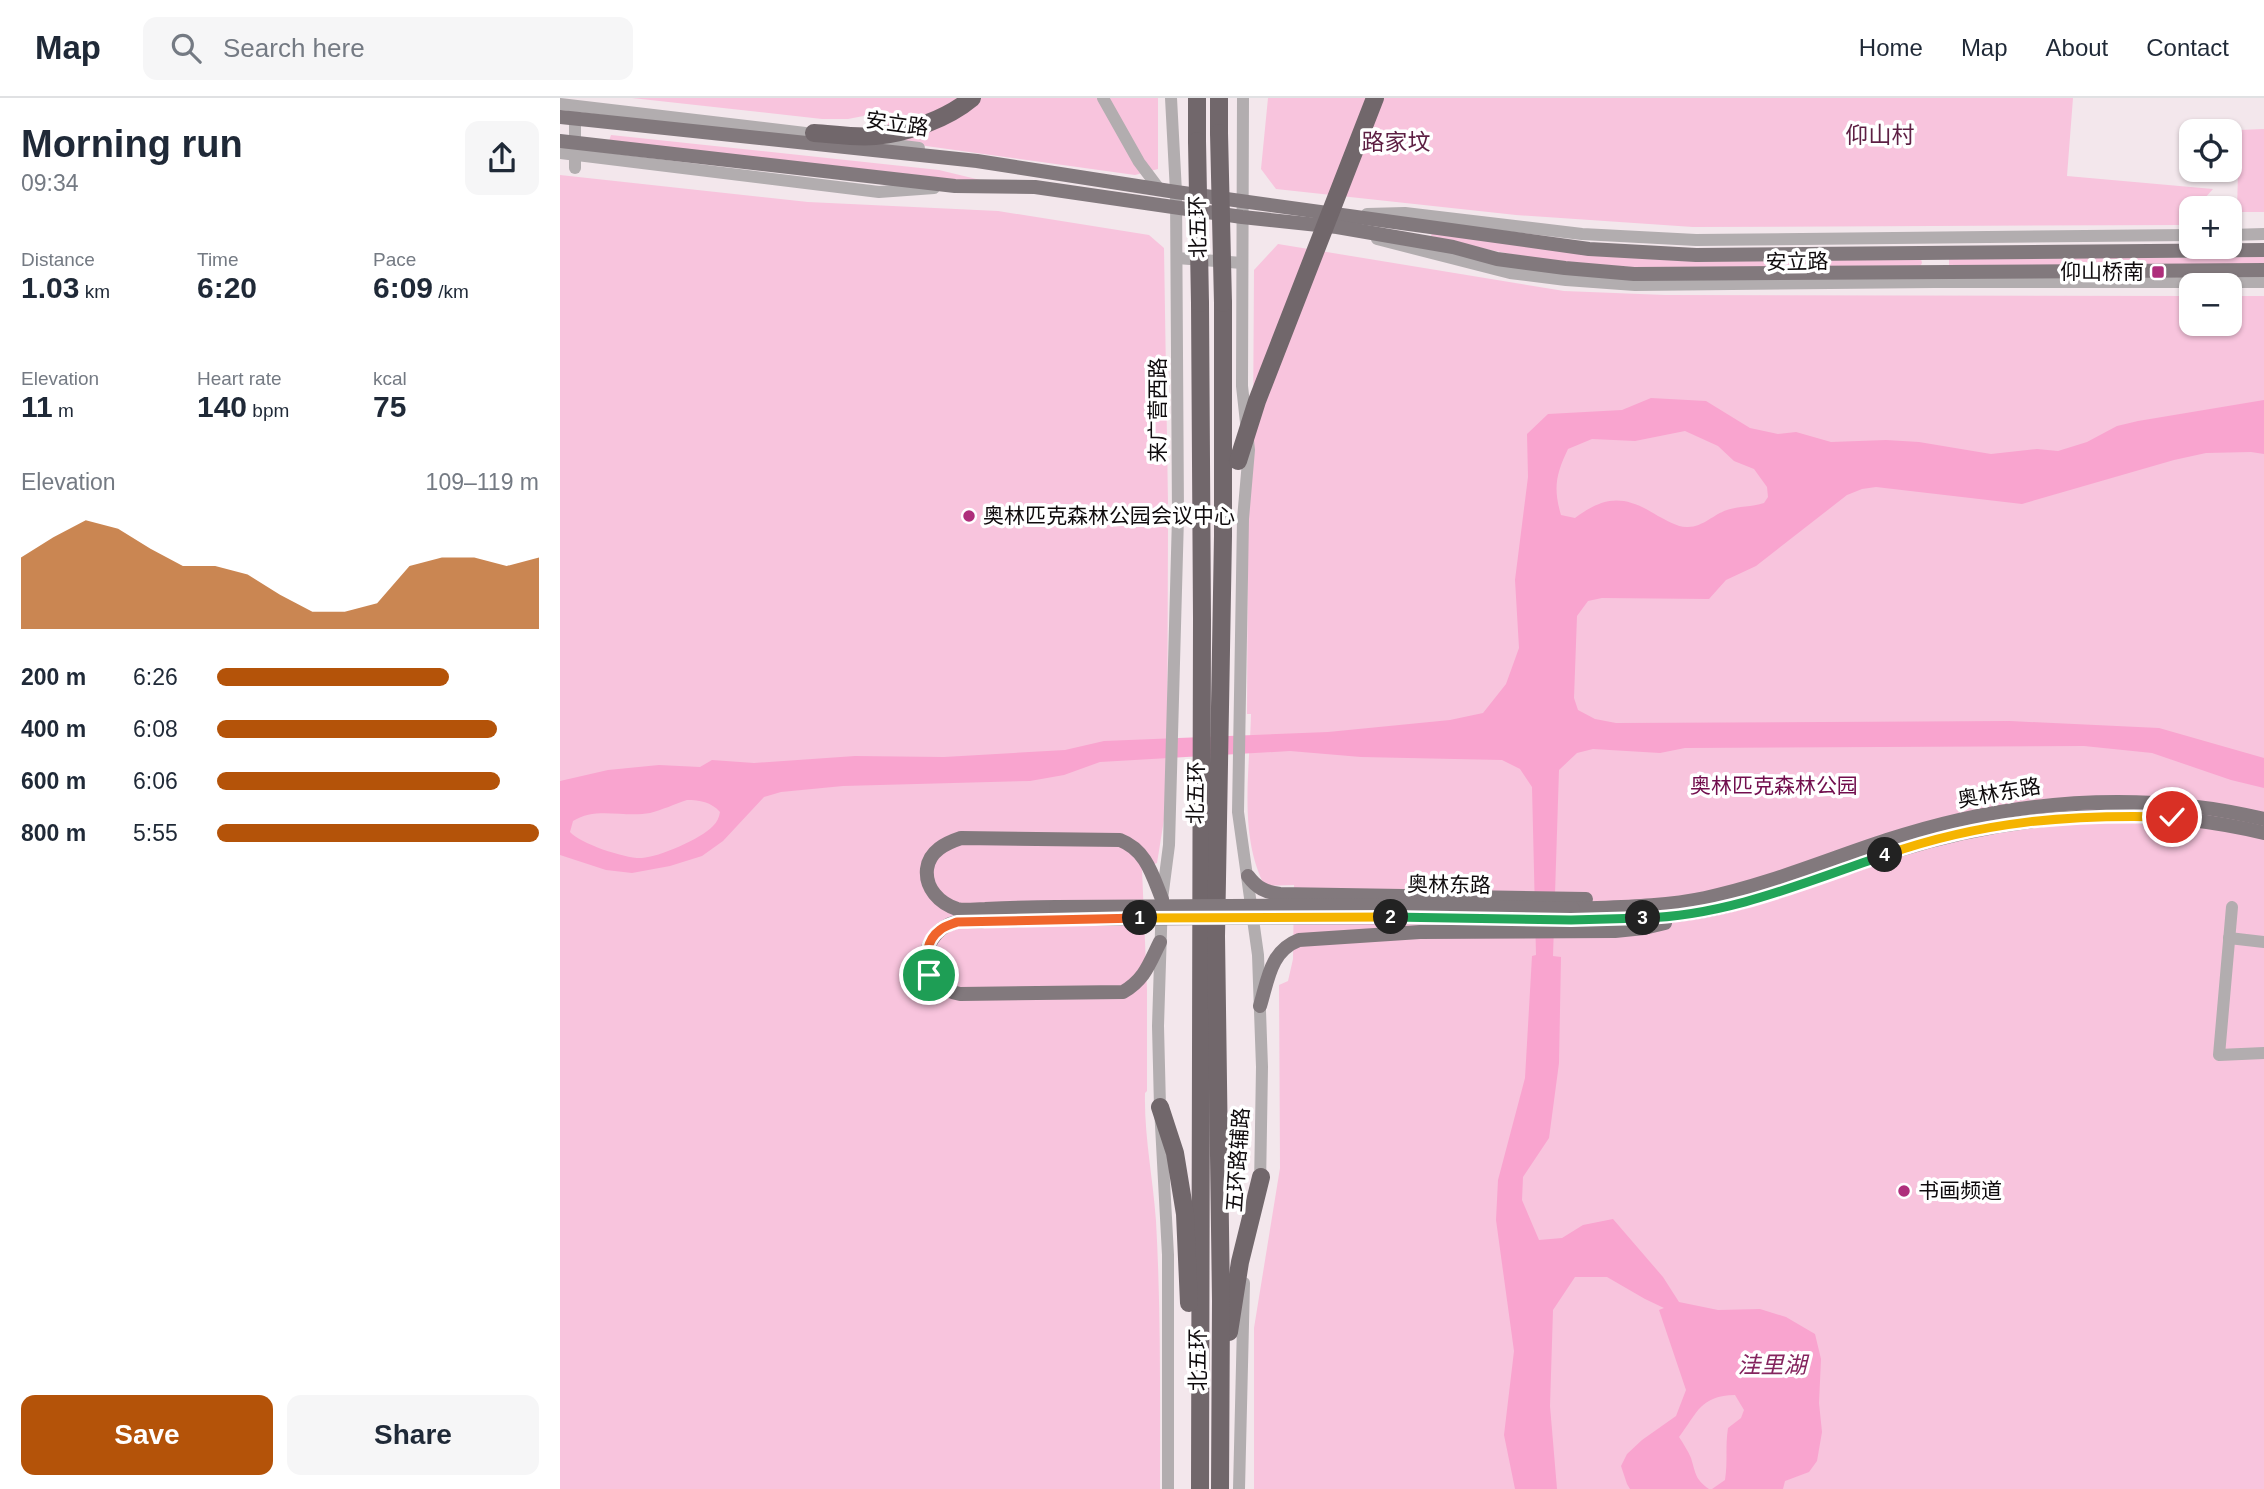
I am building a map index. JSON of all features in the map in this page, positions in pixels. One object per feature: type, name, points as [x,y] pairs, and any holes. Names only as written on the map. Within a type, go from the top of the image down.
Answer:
[{"type":"highway","points":[[814,134],[874,136],[900,131],[938,118],[972,98]]},
{"type":"highway","name":"北五环","points":[[1197,98],[1201,710],[1210,773],[1216,936],[1220,1489]]},
{"type":"highway","name":"北五环","points":[[1200,1489],[1210,773],[1220,709],[1223,536],[1223,303],[1219,98]]},
{"type":"highway","points":[[1223,536],[1226,509],[1238,461],[1257,401],[1375,98]]},
{"type":"highway","points":[[1160,1107],[1175,1153],[1185,1214],[1200,1436]]},
{"type":"highway","points":[[1220,1377],[1240,1262],[1261,1177]]},
{"type":"main road","name":"安立路","points":[[560,117],[575,107],[977,161],[1242,201],[1338,220],[1497,259],[1565,268],[1634,274],[2264,271]]},
{"type":"main road","name":"安立路","points":[[560,141],[575,155],[955,186],[1035,187],[1242,217],[1338,220],[1589,249],[1696,255],[2264,250]]},
{"type":"main road","name":"奥林东路","points":[[1162,899],[1146,862],[1133,845],[1119,840],[961,838],[945,843],[934,853],[928,863],[926,878],[930,889],[941,901],[960,910],[1655,918],[1705,905],[1889,839],[1948,823],[2028,808],[2112,802],[2174,804],[2264,819]]},
{"type":"main road","name":"奥林东路","points":[[1705,905],[1752,900],[1893,852],[1995,826],[2041,820],[2112,815],[2172,817],[2264,833]]},
{"type":"main road","points":[[1248,876],[1266,892],[1280,894],[1532,899],[1569,915]]},
{"type":"main road","points":[[1308,939],[1304,933],[1307,904],[1317,893]]},
{"type":"main road","points":[[1260,1006],[1274,960],[1287,945],[1308,939],[1420,932],[1528,932],[1569,915],[1658,897],[1705,905]]},
{"type":"main road","name":"奥林东路","points":[[1053,913],[957,922],[940,929],[930,941],[927,950],[926,965],[929,975],[939,986],[960,994],[1123,992],[1143,977],[1160,942]]},
{"type":"street","points":[[1103,98],[1139,162],[1160,190]]},
{"type":"street","name":"来广营西路","points":[[1168,1489],[1168,1255],[1160,1107],[1160,942],[1169,845],[1178,517],[1176,192],[1171,98]]},
{"type":"street","points":[[1242,162],[1243,98]]},
{"type":"street","points":[[1242,162],[1252,98]]},
{"type":"street","name":"安立路","points":[[560,104],[814,134],[928,150],[977,161]]},
{"type":"street","points":[[575,107],[575,155]]},
{"type":"street","name":"安立路","points":[[560,153],[575,155]]},
{"type":"street","name":"五环路辅路","points":[[1239,1489],[1243,1289],[1261,1177],[1258,955],[1238,812],[1242,519],[1249,450],[1242,386],[1242,162]]},
{"type":"street","name":"安立路","points":[[1338,220],[1405,213],[1582,234],[1696,240],[2179,235]]},
{"type":"street","name":"安立路","points":[[1338,220],[1396,245],[1510,273],[1635,285],[2264,282]]},
{"type":"street","points":[[2242,235],[2264,234]]},
{"type":"street","points":[[1177,258],[1242,263]]},
{"type":"street","points":[[2232,907],[2219,1055],[2264,1053]]},
{"type":"street","points":[[2229,938],[2264,942]]},
{"type":"green space","points":[[632,98],[1158,98],[1158,169],[1135,175],[890,141],[884,112],[848,119],[822,119]]},
{"type":"green space","points":[[1268,98],[2073,98],[2067,176],[2213,189],[2207,196],[2179,196],[2179,225],[1693,227],[1516,215],[1276,189],[1261,169]]},
{"type":"green space","points":[[2264,129],[2264,212],[2242,212],[2242,196],[2237,196],[2238,182],[2242,182],[2242,130]]},
{"type":"green space","points":[[611,135],[939,170],[997,184],[609,141]]},
{"type":"green space","points":[[560,175],[808,202],[998,211],[1149,235],[1164,248],[1168,504],[1165,506],[1165,525],[1168,527],[1167,801],[1157,863],[1142,869],[1147,990],[1145,1109],[1156,1221],[1159,1288],[1160,1489],[560,1489]]},
{"type":"green space","points":[[1432,233],[1564,250],[1921,259],[1922,263],[1920,267],[1630,267],[1547,261],[1431,236]]},
{"type":"green space","name":"奥林匹克森林公园","points":[[1278,244],[1564,291],[1665,295],[2179,296],[2179,336],[2242,336],[2242,296],[2264,296],[2264,1489],[1254,1489],[1254,1328],[1280,1168],[1279,985],[1288,981],[1293,959],[1294,885],[1265,886],[1251,846],[1248,824],[1251,714],[1247,714],[1248,519],[1253,430],[1254,270]]},
{"type":"green space","points":[[2264,257],[2264,268],[1949,267],[1949,259]]},
{"type":"water","name":"洼里湖","points":[[1651,398],[1706,401],[1750,428],[1778,434],[1796,432],[1831,442],[1919,442],[1991,454],[2037,449],[2058,451],[2087,442],[2117,426],[2264,400],[2264,454],[2206,453],[2022,504],[1876,487],[1862,489],[1847,495],[1756,566],[1726,580],[1709,599],[1602,598],[1588,601],[1577,616],[1574,698],[1578,710],[1595,719],[1616,723],[2010,721],[2159,728],[2264,758],[2264,788],[2231,780],[2152,753],[2084,746],[1685,748],[1660,753],[1593,749],[1577,753],[1559,770],[1553,956],[1561,957],[1559,1063],[1549,1138],[1523,1177],[1522,1200],[1539,1240],[1562,1238],[1583,1225],[1613,1219],[1663,1277],[1679,1302],[1718,1310],[1760,1309],[1786,1317],[1815,1334],[1821,1359],[1819,1403],[1822,1432],[1817,1461],[1809,1472],[1785,1481],[1783,1489],[1712,1489],[1725,1480],[1728,1428],[1741,1418],[1744,1410],[1735,1395],[1714,1398],[1707,1402],[1679,1437],[1690,1455],[1698,1479],[1709,1489],[1630,1489],[1621,1466],[1627,1454],[1676,1416],[1686,1390],[1659,1310],[1664,1308],[1607,1277],[1575,1277],[1553,1310],[1550,1406],[1557,1489],[1515,1489],[1504,1435],[1514,1351],[1496,1220],[1498,1180],[1525,1078],[1532,956],[1536,955],[1532,787],[1520,769],[1502,760],[1361,757],[1290,751],[1100,762],[1064,775],[1030,781],[843,786],[781,792],[764,797],[723,841],[702,856],[670,866],[632,873],[606,870],[560,855],[560,781],[608,770],[659,765],[700,767],[712,760],[754,763],[855,756],[944,757],[1065,750],[1104,741],[1328,732],[1450,720],[1483,713],[1506,684],[1519,648],[1515,580],[1528,477],[1527,434],[1548,414],[1622,410]],"holes":[[[1685,431],[1718,446],[1734,461],[1754,469],[1767,487],[1768,497],[1764,503],[1727,510],[1699,525],[1688,527],[1673,523],[1635,504],[1616,500],[1596,505],[1575,518],[1561,515],[1557,481],[1568,449],[1592,439],[1635,441]],[[687,800],[701,801],[713,806],[720,812],[718,820],[699,836],[659,854],[642,858],[626,856],[593,846],[570,832],[573,821],[591,814],[650,813]]]},
{"type":"place","name":"仰山桥南","points":[[2158,272]]},
{"type":"place","name":"奥林匹克森林公园会议中心","points":[[969,516]]},
{"type":"place","name":"书画频道","points":[[1904,1191]]},
{"type":"district","name":"仰山村","points":[[1880,135]]},
{"type":"district","name":"路家坟","points":[[1396,142]]},
{"type":"route","points":[[929,975],[926,965],[930,941],[940,929],[957,922],[1248,917],[1571,920],[1655,918],[1706,911],[1752,900],[1893,852],[1995,826],[2053,818],[2112,815],[2172,817]]}]
